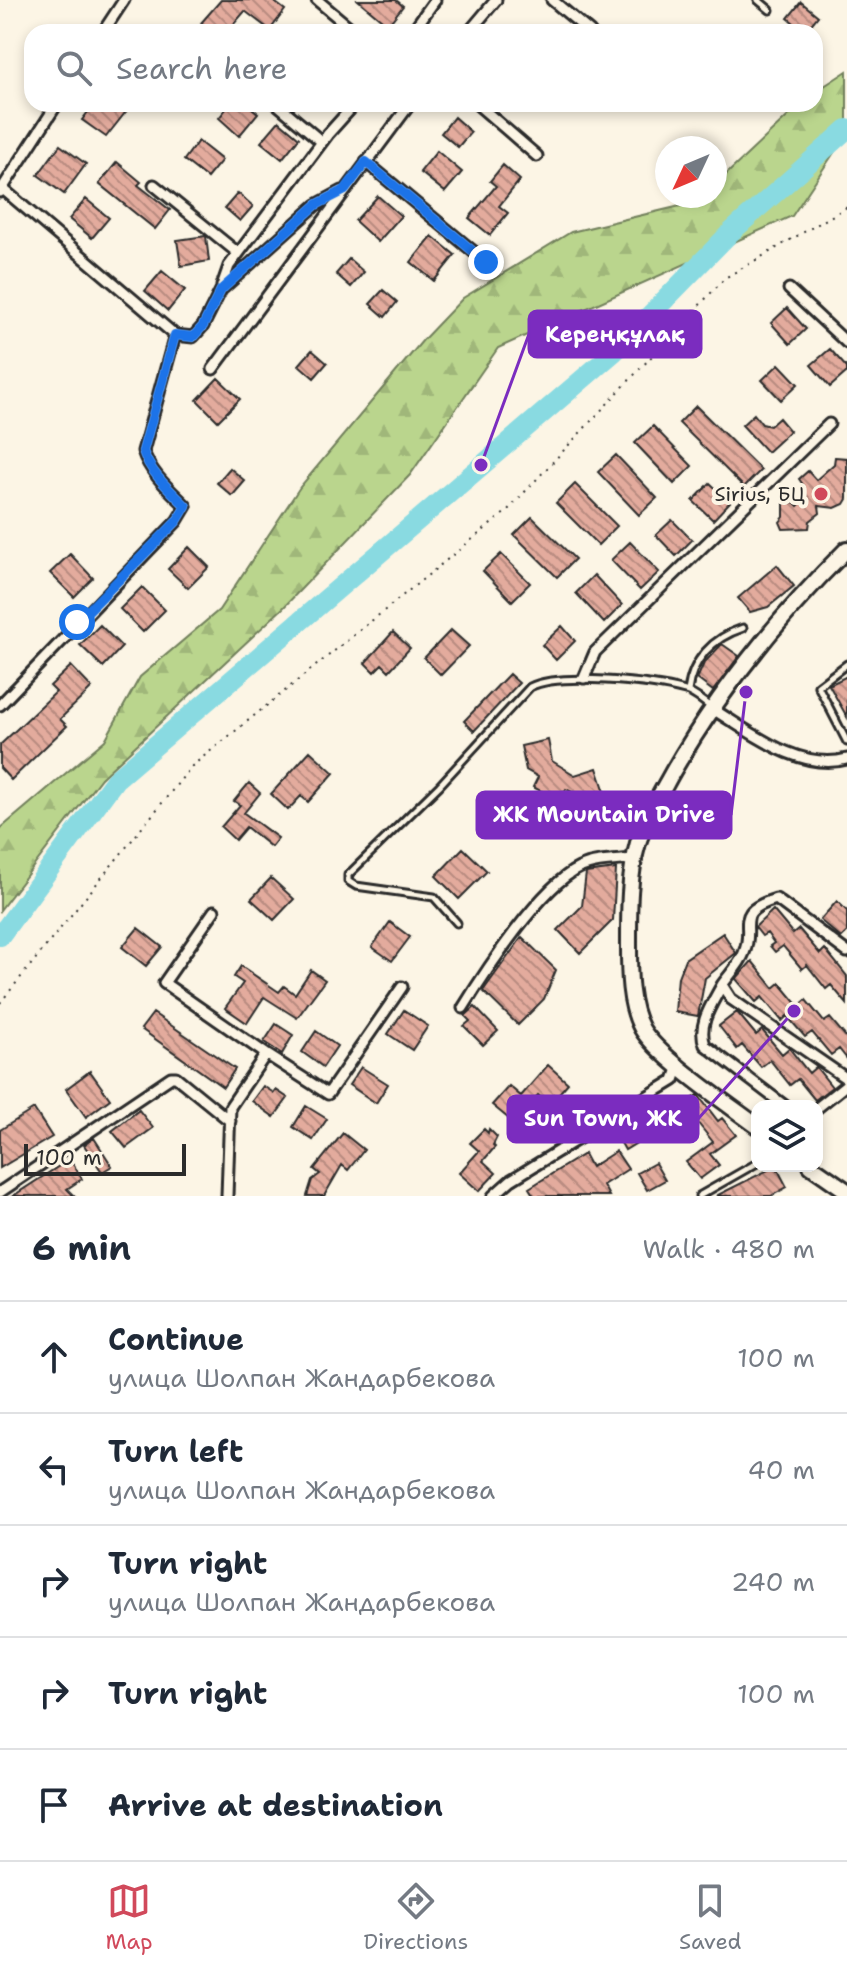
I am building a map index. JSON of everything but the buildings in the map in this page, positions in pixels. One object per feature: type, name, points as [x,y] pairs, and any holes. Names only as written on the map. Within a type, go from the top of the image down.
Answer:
[{"type":"street","points":[[108,24],[124,0]]},
{"type":"street","points":[[317,0],[346,24]]},
{"type":"street","points":[[418,24],[435,0]]},
{"type":"street","points":[[476,24],[496,0]]},
{"type":"street","points":[[552,0],[580,24]]},
{"type":"street","points":[[52,112],[1,190],[175,335],[193,337],[203,326],[229,266],[348,112]]},
{"type":"street","points":[[286,112],[322,142]]},
{"type":"street","points":[[213,369],[404,112]]},
{"type":"street","points":[[486,112],[537,156]]},
{"type":"street","points":[[366,162],[486,262]]},
{"type":"street","points":[[154,185],[238,253]]},
{"type":"street","points":[[221,290],[316,205],[345,190]]},
{"type":"street","points":[[789,289],[847,343]]},
{"type":"street","points":[[0,705],[177,521],[186,506],[156,475],[143,451],[175,335]]},
{"type":"street","points":[[584,678],[595,652],[829,424]]},
{"type":"street","points":[[751,1121],[679,1066],[648,1037],[641,1026],[631,990],[629,960],[634,859],[657,799],[711,708],[763,640],[847,549]]},
{"type":"street","points":[[711,708],[787,753],[808,759],[847,759]]},
{"type":"street","points":[[463,1008],[512,935],[560,881],[586,865],[634,859]]},
{"type":"street","points":[[777,1100],[705,1045],[701,1034],[705,1017],[722,985],[744,955],[748,941],[746,924],[752,911],[776,899],[847,952]]},
{"type":"street","points":[[214,911],[164,983],[328,1094],[402,987]]},
{"type":"street","points":[[722,985],[731,999],[847,1082],[823,1103]]},
{"type":"street","points":[[227,1196],[230,1107],[266,1054]]},
{"type":"street","points":[[493,1196],[511,1180],[674,1080],[679,1066]]},
{"type":"street","points":[[0,1192],[171,1077],[176,1077],[230,1121]]},
{"type":"street","points":[[820,1172],[847,1191]]},
{"type":"lane","points":[[758,0],[770,10]]},
{"type":"lane","points":[[688,691],[690,672],[698,658],[731,632],[743,628]]},
{"type":"lane","points":[[847,664],[818,686],[847,742]]},
{"type":"lane","points":[[457,923],[434,897],[356,886],[348,881],[348,875],[439,786],[530,687],[543,680],[584,678],[688,691],[711,708]]},
{"type":"lane","points":[[699,1196],[751,1166]]},
{"type":"path","points":[[0,1003],[192,766],[506,512],[725,278],[847,207]]},
{"type":"green space","points":[[847,71],[847,133],[792,216],[498,348],[410,475],[283,608],[101,778],[0,910],[0,829],[105,740],[140,677],[219,610],[300,487],[423,340],[463,298],[571,232],[672,208],[727,208],[727,174],[793,112],[823,112],[823,87]]},
{"type":"waterway","points":[[0,936],[115,780],[613,353],[730,233],[847,129]]},
{"type":"place","name":"Кереңқұлақ","points":[[481,465]]},
{"type":"place","name":"Sirius, БЦ","points":[[821,494]]},
{"type":"place","name":"ЖК Mountain Drive","points":[[746,692]]},
{"type":"place","name":"Sun Town, ЖК","points":[[794,1011]]},
{"type":"route","points":[[77,622],[177,521],[186,506],[156,475],[143,451],[175,335],[193,337],[203,326],[221,290],[263,250],[316,205],[345,190],[366,162],[486,262]]}]
